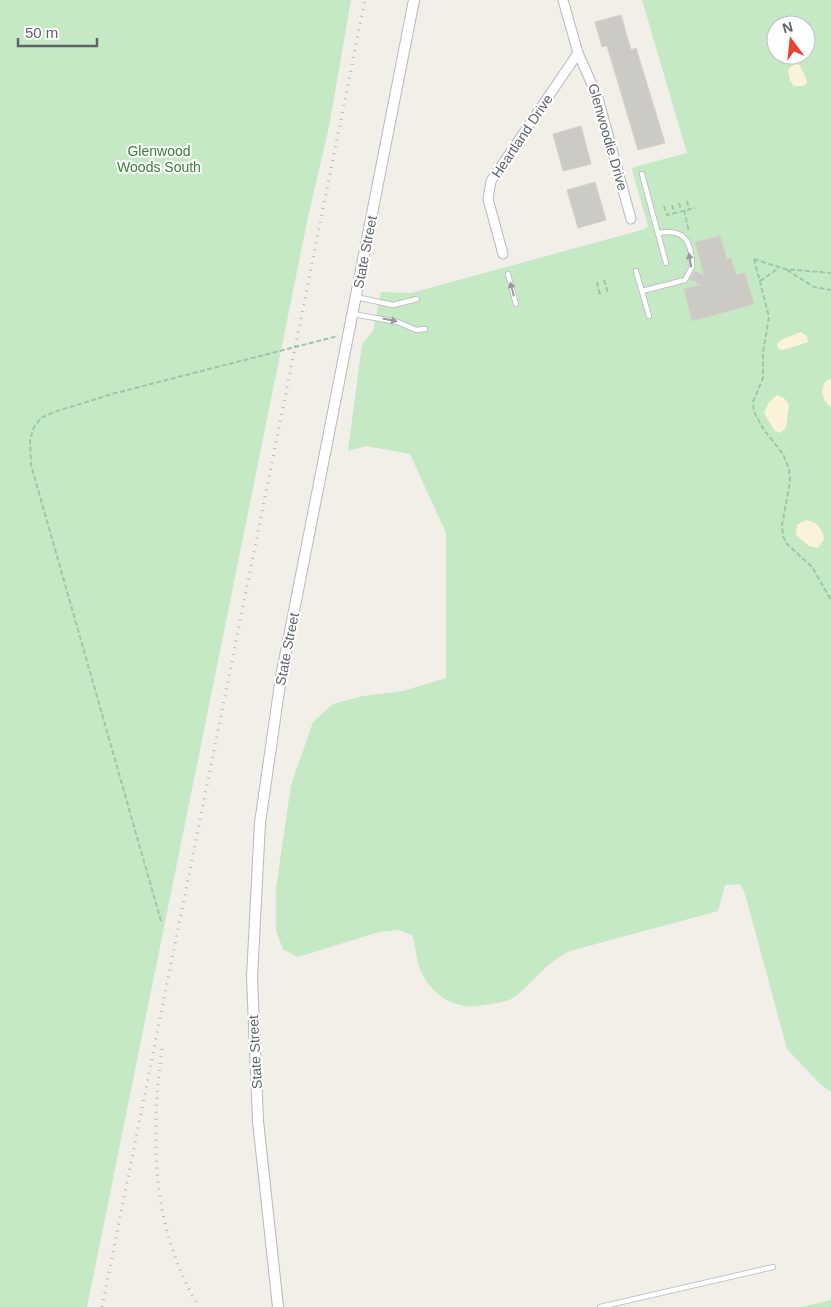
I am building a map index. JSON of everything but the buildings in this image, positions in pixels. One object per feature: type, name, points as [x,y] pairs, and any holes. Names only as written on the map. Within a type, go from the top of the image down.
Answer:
[{"type":"street","name":"State Street","points":[[278,1307],[258,1121],[252,977],[260,823],[281,677],[414,0]]},
{"type":"street","name":"Glenwoodie Drive","points":[[563,0],[578,53],[595,87],[631,218]]},
{"type":"street","name":"Heartland Drive","points":[[502,254],[488,199],[491,180],[578,53]]},
{"type":"lane","points":[[642,174],[666,263]]},
{"type":"lane","points":[[642,291],[685,280],[692,267],[686,242],[682,235],[674,231],[658,233]]},
{"type":"lane","points":[[636,271],[649,316]]},
{"type":"lane","points":[[508,274],[516,304]]},
{"type":"lane","points":[[356,297],[393,305],[417,300]]},
{"type":"lane","points":[[353,314],[398,322],[416,330],[425,329]]},
{"type":"lane","points":[[600,1307],[773,1267]]},
{"type":"path","points":[[687,200],[689,209]]},
{"type":"path","points":[[679,202],[682,211]]},
{"type":"path","points":[[672,204],[674,213]]},
{"type":"path","points":[[664,206],[667,215],[695,208]]},
{"type":"path","points":[[831,273],[779,268],[754,259],[768,310],[769,324],[763,352],[763,378],[753,402],[754,412],[764,430],[783,454],[789,469],[790,482],[782,525],[783,536],[787,544],[812,567],[831,600]]},
{"type":"path","points":[[760,281],[779,268]]},
{"type":"path","points":[[785,269],[814,287],[831,290]]},
{"type":"path","points":[[604,280],[608,294]]},
{"type":"path","points":[[597,282],[600,296]]},
{"type":"path","points":[[161,921],[31,465],[30,439],[34,427],[41,418],[54,412],[121,392],[349,334]]},
{"type":"green space","name":"Glenwood Woods South","points":[[0,0],[351,0],[329,127],[308,217],[87,1307],[0,1307]]},
{"type":"green space","points":[[642,0],[831,0],[831,1092],[820,1084],[787,1049],[745,894],[740,884],[725,885],[718,911],[570,951],[553,961],[511,999],[474,1006],[454,1003],[438,994],[431,987],[420,969],[412,935],[398,930],[379,932],[298,957],[283,949],[276,931],[276,888],[291,785],[313,722],[333,704],[363,696],[403,691],[446,678],[446,533],[410,454],[366,446],[348,451],[362,344],[373,331],[381,292],[411,293],[645,229],[648,226],[632,170],[634,167],[687,153]]},
{"type":"green space","points":[[831,1300],[831,1307],[801,1307]]},
{"type":"sand","points":[[793,65],[800,65],[807,83],[804,86],[794,86],[790,81],[788,70]]},
{"type":"sand","points":[[800,332],[807,336],[808,342],[783,350],[778,349],[777,344],[781,340]]},
{"type":"sand","points":[[831,378],[831,407],[825,401],[822,392],[824,384]]},
{"type":"sand","points":[[777,395],[784,398],[789,405],[786,428],[780,433],[774,430],[764,413],[769,402]]},
{"type":"sand","points":[[806,520],[816,524],[822,532],[824,539],[818,548],[809,546],[796,535],[797,525]]},
{"type":"railway","points":[[102,1307],[365,0]]},
{"type":"railway","points":[[162,1049],[156,1115],[158,1181],[163,1214],[171,1246],[183,1277],[199,1307]]}]
